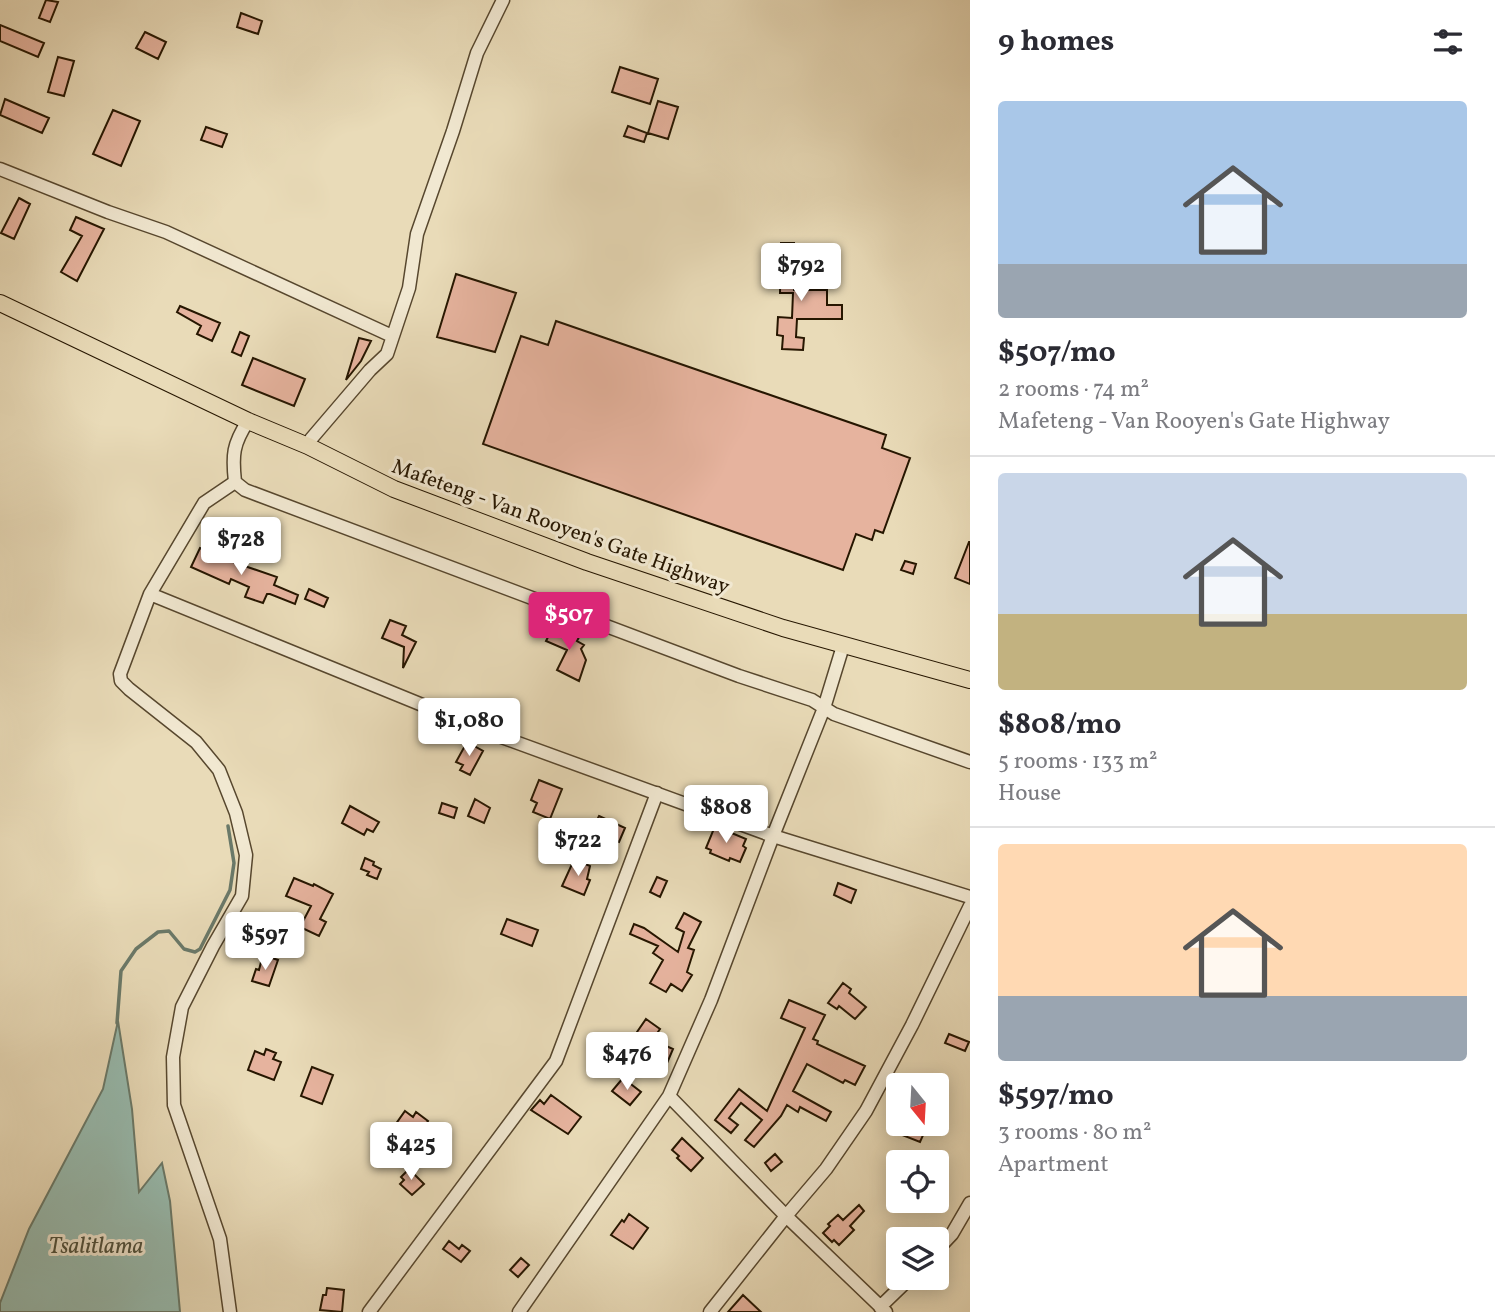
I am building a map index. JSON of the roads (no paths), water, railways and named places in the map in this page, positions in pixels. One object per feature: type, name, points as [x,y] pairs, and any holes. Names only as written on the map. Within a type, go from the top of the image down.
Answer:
[{"type":"main road","name":"Mafeteng - Van Rooyen's Gate Highway","points":[[0,303],[248,421],[308,446],[394,489],[587,562],[843,646],[970,680]]},
{"type":"street","points":[[308,446],[361,380],[387,354],[409,288],[417,234],[477,53],[503,0]]},
{"type":"street","points":[[0,169],[166,232],[392,336]]},
{"type":"street","points":[[248,421],[237,438],[232,459],[235,482],[245,490],[812,701],[847,719],[970,762]]},
{"type":"street","points":[[230,1312],[220,1239],[174,1105],[173,1057],[182,1006],[242,896],[246,855],[236,813],[219,770],[195,742],[121,681],[120,674],[150,594],[204,503],[235,482]]},
{"type":"street","points":[[150,594],[452,718],[772,836],[970,897]]},
{"type":"street","points":[[519,1312],[669,1096],[711,1000],[772,836],[824,708],[843,646]]},
{"type":"street","points":[[369,1312],[556,1061],[657,793]]},
{"type":"street","points":[[710,1312],[826,1168],[866,1111],[912,1025],[970,906]]},
{"type":"street","points":[[669,1096],[786,1216],[883,1309],[900,1290]]},
{"type":"street","points":[[949,1237],[970,1203]]},
{"type":"water","name":"Tsalitlama","points":[[118,1021],[132,1109],[139,1192],[162,1163],[170,1201],[180,1312],[0,1312],[0,1303],[29,1229],[103,1089]]},
{"type":"waterway","points":[[117,1023],[121,971],[136,949],[158,932],[169,931],[184,949],[195,952],[200,949],[230,890],[234,863],[228,826]]}]
